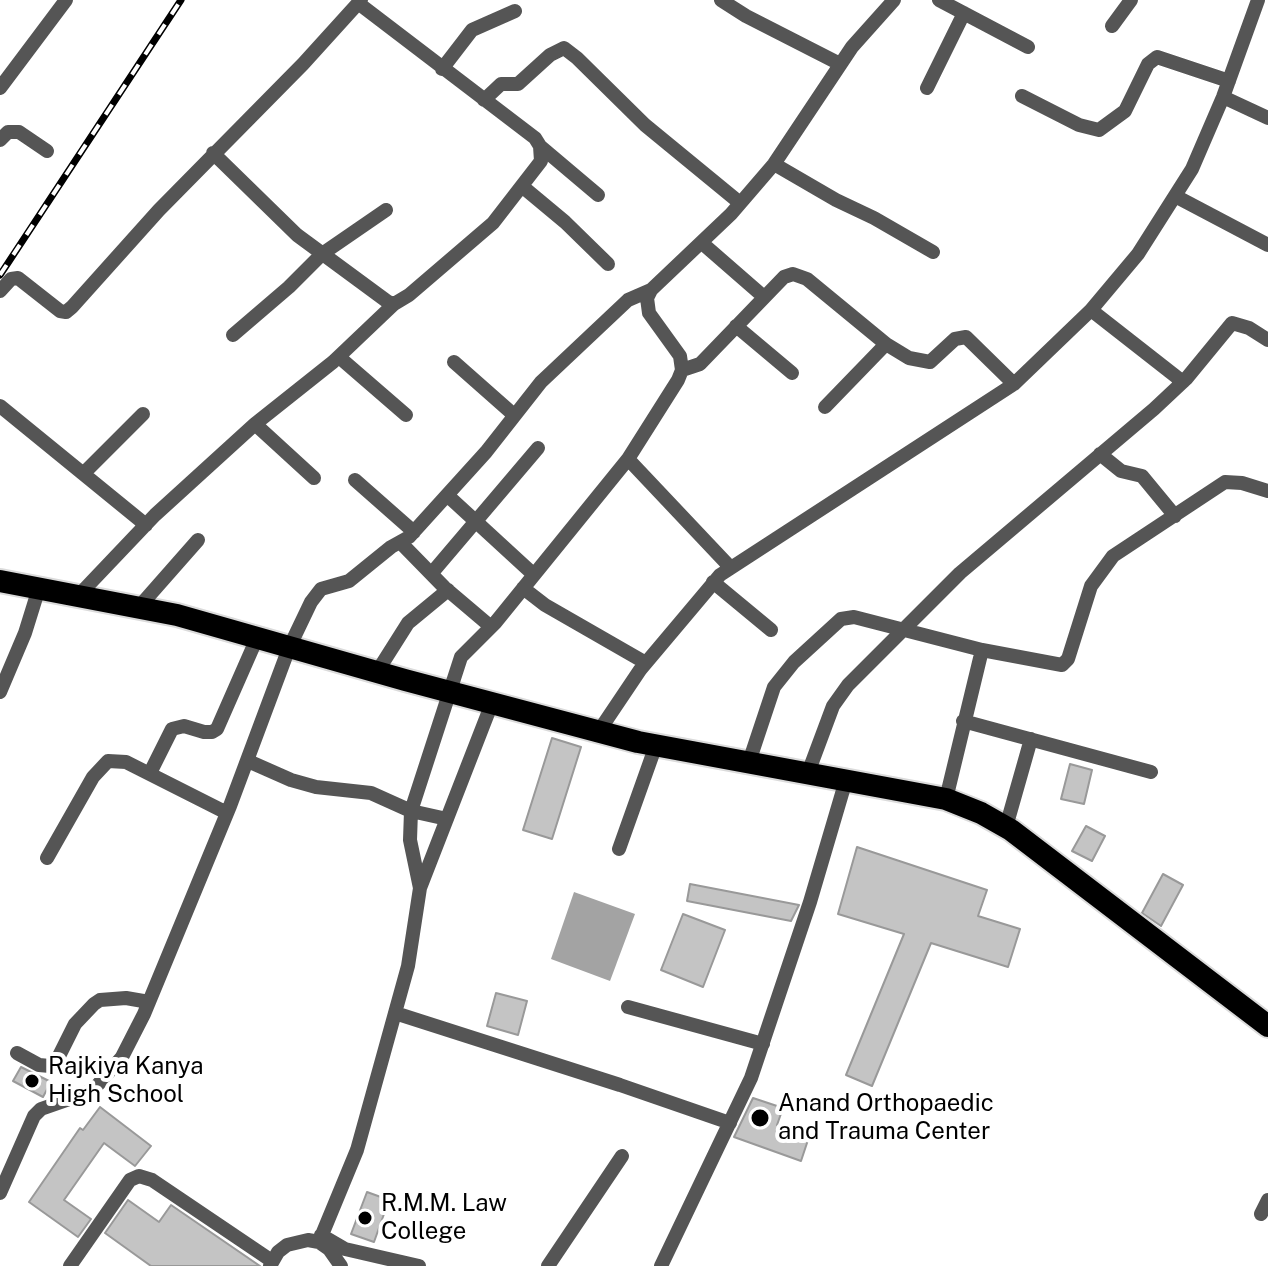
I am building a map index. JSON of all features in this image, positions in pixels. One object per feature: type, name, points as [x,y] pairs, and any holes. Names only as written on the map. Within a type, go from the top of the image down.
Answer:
[{"type":"highway","points":[[0,581],[177,615],[449,692],[656,745],[946,799],[1006,827],[1268,1026]]},
{"type":"street","points":[[0,88],[66,0]]},
{"type":"street","points":[[721,0],[840,64]]},
{"type":"street","points":[[420,888],[410,840],[411,811],[461,657],[523,588],[628,459],[682,370],[680,356],[649,313],[647,298],[651,290],[702,243],[774,164],[840,64],[894,0]]},
{"type":"street","points":[[939,0],[1028,47]]},
{"type":"street","points":[[1112,26],[1131,0]]},
{"type":"street","points":[[599,731],[646,663],[713,582],[730,567],[1014,384],[1091,310],[1138,254],[1177,197],[1223,97],[1258,0]]},
{"type":"street","points":[[0,291],[11,279],[18,278],[60,311],[66,312],[213,153],[303,64],[360,2],[442,69],[535,138],[540,146],[598,195]]},
{"type":"street","points":[[442,69],[472,30],[515,11]]},
{"type":"street","points":[[927,88],[964,13]]},
{"type":"street","points":[[484,100],[501,84],[518,84],[550,55],[564,48],[645,125],[740,203]]},
{"type":"street","points":[[1022,96],[1079,125],[1099,130],[1125,111],[1148,64],[1157,57],[1229,81]]},
{"type":"street","points":[[1223,97],[1268,118]]},
{"type":"street","points":[[0,140],[8,132],[19,132],[47,151]]},
{"type":"street","points":[[78,596],[146,525],[255,424],[339,357],[394,304],[403,301],[484,232],[541,161],[540,146]]},
{"type":"street","points":[[213,153],[297,235],[394,304]]},
{"type":"street","points":[[774,164],[933,252]]},
{"type":"street","points":[[523,187],[608,264]]},
{"type":"street","points":[[1177,197],[1268,245]]},
{"type":"street","points":[[233,335],[322,254],[386,210]]},
{"type":"street","points":[[702,243],[764,297]]},
{"type":"street","points":[[682,370],[695,368],[784,277],[798,275],[821,289],[886,344],[909,358],[922,362],[937,358],[955,339],[966,337],[1014,384]]},
{"type":"street","points":[[0,1193],[34,1116],[41,1109],[84,1094],[109,1075],[122,1057],[149,1002],[227,813],[289,648],[305,612],[321,589],[349,581],[414,532],[541,382],[628,300],[651,290]]},
{"type":"street","points":[[1091,310],[1183,382]]},
{"type":"street","points":[[808,773],[833,706],[848,685],[960,573],[1183,382],[1232,323],[1249,328],[1268,340]]},
{"type":"street","points":[[736,326],[792,373]]},
{"type":"street","points":[[825,407],[886,344]]},
{"type":"street","points":[[339,357],[406,415]]},
{"type":"street","points":[[454,362],[514,415]]},
{"type":"street","points":[[0,406],[146,525]]},
{"type":"street","points":[[84,473],[143,414]]},
{"type":"street","points":[[255,424],[314,478]]},
{"type":"street","points":[[431,574],[538,448]]},
{"type":"street","points":[[1100,454],[1121,471],[1142,476],[1175,516]]},
{"type":"street","points":[[628,459],[730,567]]},
{"type":"street","points":[[355,480],[414,532]]},
{"type":"street","points":[[749,762],[774,687],[794,662],[841,619],[854,617],[1057,666],[1066,663],[1091,586],[1113,556],[1225,482],[1242,483],[1268,491]]},
{"type":"street","points":[[447,495],[533,574]]},
{"type":"street","points":[[139,607],[198,540]]},
{"type":"street","points":[[401,543],[490,626]]},
{"type":"street","points":[[713,582],[771,630]]},
{"type":"street","points":[[0,692],[25,633],[39,588]]},
{"type":"street","points":[[523,588],[545,605],[646,663]]},
{"type":"street","points":[[377,672],[408,623],[448,590]]},
{"type":"street","points":[[150,773],[172,729],[184,726],[212,732],[217,729],[257,638]]},
{"type":"street","points":[[946,799],[982,650]]},
{"type":"street","points":[[320,1239],[357,1150],[414,937],[420,888],[492,703]]},
{"type":"street","points":[[963,721],[1151,772]]},
{"type":"street","points":[[1006,827],[1031,739]]},
{"type":"street","points":[[619,849],[656,745]]},
{"type":"street","points":[[47,858],[102,765],[115,760],[150,773],[227,813]]},
{"type":"street","points":[[248,761],[291,780],[316,787],[371,793],[411,811],[447,819]]},
{"type":"street","points":[[661,1266],[730,1123],[763,1044],[846,780]]},
{"type":"street","points":[[17,1053],[39,1065],[50,1066],[58,1058],[75,1024],[100,1000],[126,998],[149,1002]]},
{"type":"street","points":[[628,1007],[763,1044]]},
{"type":"street","points":[[395,1013],[730,1123]]},
{"type":"street","points":[[553,1264],[622,1156]]},
{"type":"street","points":[[70,1266],[130,1180],[139,1176],[152,1180],[271,1264],[278,1252],[297,1241],[320,1239],[345,1249],[419,1266]]},
{"type":"street","points":[[1261,1214],[1268,1200]]},
{"type":"street","points":[[320,1239],[341,1266]]},
{"type":"shaded area","points":[[574,892],[635,914],[610,981],[551,959]]},
{"type":"building","points":[[552,738],[581,747],[552,839],[523,830]]},
{"type":"building","points":[[1070,764],[1092,770],[1084,804],[1061,799]]},
{"type":"building","points":[[1086,826],[1105,836],[1092,861],[1072,851]]},
{"type":"building","points":[[857,847],[987,890],[978,916],[1020,929],[1008,967],[931,943],[872,1086],[846,1075],[904,934],[838,914]]},
{"type":"building","points":[[1163,874],[1183,885],[1161,926],[1142,913]]},
{"type":"building","points":[[690,884],[799,905],[791,921],[687,901]]},
{"type":"building","points":[[683,914],[725,930],[703,987],[661,970]]},
{"type":"building","points":[[496,993],[527,1001],[518,1035],[487,1026]]},
{"type":"building","name":"Rajkiya Kanya High School","points":[[21,1067],[51,1082],[43,1097],[13,1081]]},
{"type":"building","points":[[753,1098],[783,1108],[777,1125],[809,1137],[801,1161],[734,1137]]},
{"type":"building","points":[[100,1107],[151,1146],[135,1166],[104,1143],[64,1200],[91,1219],[78,1237],[29,1202],[80,1128],[83,1130]]},
{"type":"building","name":"R.M.M. Law College","points":[[367,1192],[389,1200],[374,1242],[351,1234]]},
{"type":"building","points":[[128,1200],[159,1222],[171,1205],[260,1266],[151,1266],[105,1233]]},
{"type":"railway","points":[[0,275],[181,0]]},
{"type":"place","name":"Rajkiya Kanya High School","points":[[32,1081]]},
{"type":"place","name":"Anand Orthopaedic and Trauma Center","points":[[760,1118]]},
{"type":"place","name":"R.M.M. Law College","points":[[365,1218]]}]
